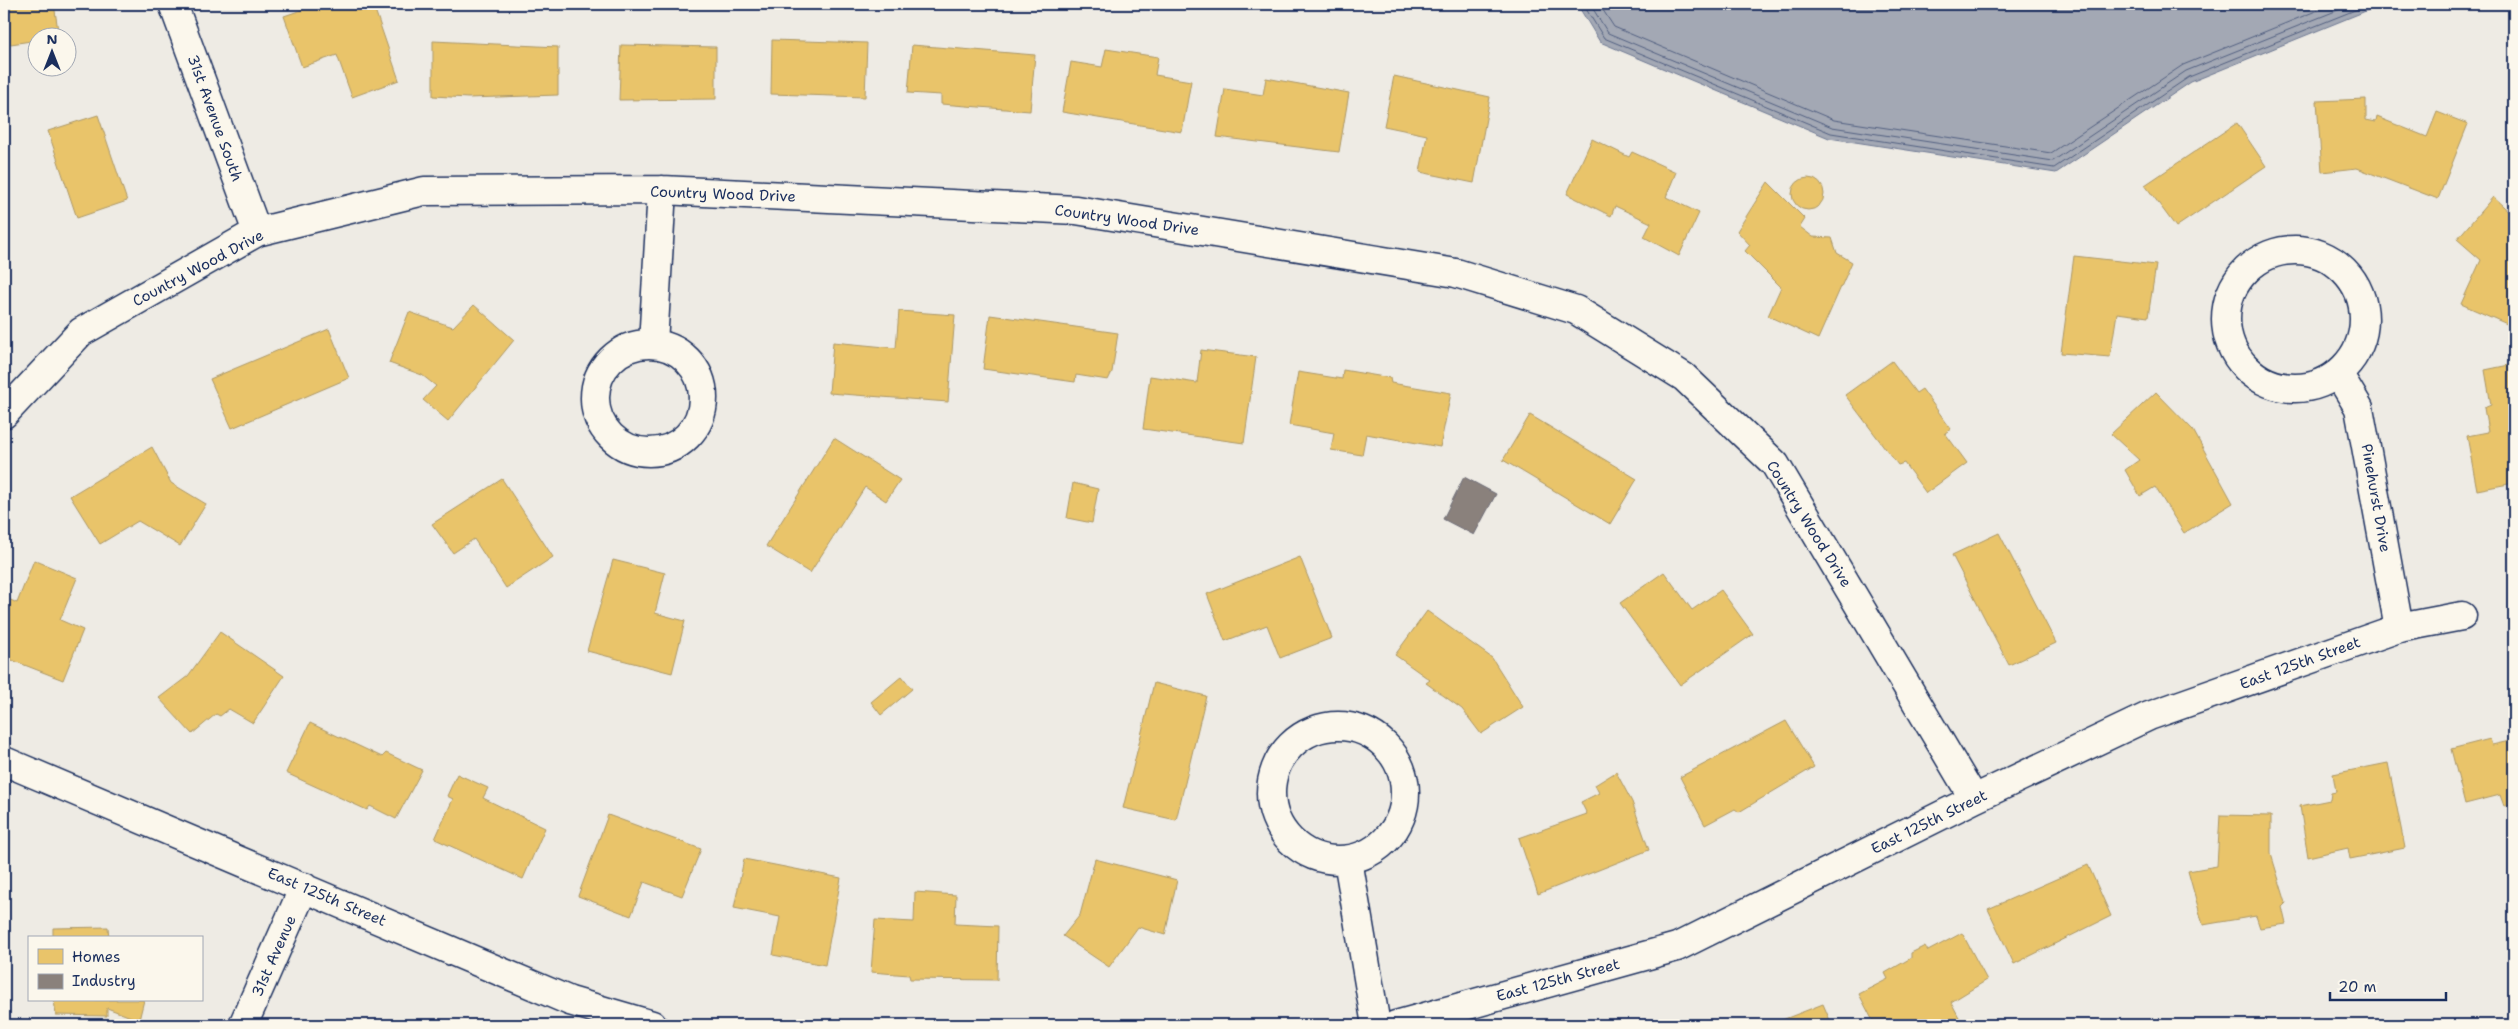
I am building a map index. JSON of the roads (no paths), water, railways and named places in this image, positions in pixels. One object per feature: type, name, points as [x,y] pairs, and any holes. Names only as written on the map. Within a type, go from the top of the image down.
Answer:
[{"type":"street","name":"31st Avenue South","points":[[173,4],[257,232]]},
{"type":"street","name":"Country Wood Drive","points":[[4,414],[81,332],[257,232],[424,191],[662,190],[1076,210],[1456,272],[1576,310],[1684,377],[1775,464],[1974,799]]},
{"type":"street","points":[[653,344],[662,190]]},
{"type":"street","points":[[2303,250],[2328,258],[2349,276],[2362,300],[2364,327],[2356,353],[2338,374],[2314,386],[2287,388],[2261,380],[2240,362],[2228,338],[2226,311],[2234,286],[2252,265],[2276,252],[2303,250]]},
{"type":"street","name":"Pinehurst Drive","points":[[2338,374],[2359,408],[2399,628]]},
{"type":"street","name":"East 125th Street","points":[[1396,1025],[1677,948],[1974,799],[2149,716],[2399,628],[2462,616]]},
{"type":"street","points":[[1329,727],[1356,728],[1379,740],[1396,759],[1405,784],[1404,810],[1392,834],[1373,852],[1348,860],[1321,859],[1298,847],[1280,828],[1272,802],[1273,777],[1284,753],[1304,735],[1329,727]]},
{"type":"street","name":"East 125th Street","points":[[4,761],[570,1000],[652,1025]]},
{"type":"street","points":[[1348,860],[1376,1025]]},
{"type":"street","name":"31st Avenue","points":[[243,1025],[304,887]]},
{"type":"water","points":[[1577,4],[2383,4],[2191,82],[2056,173],[1829,138],[1600,42]]}]
